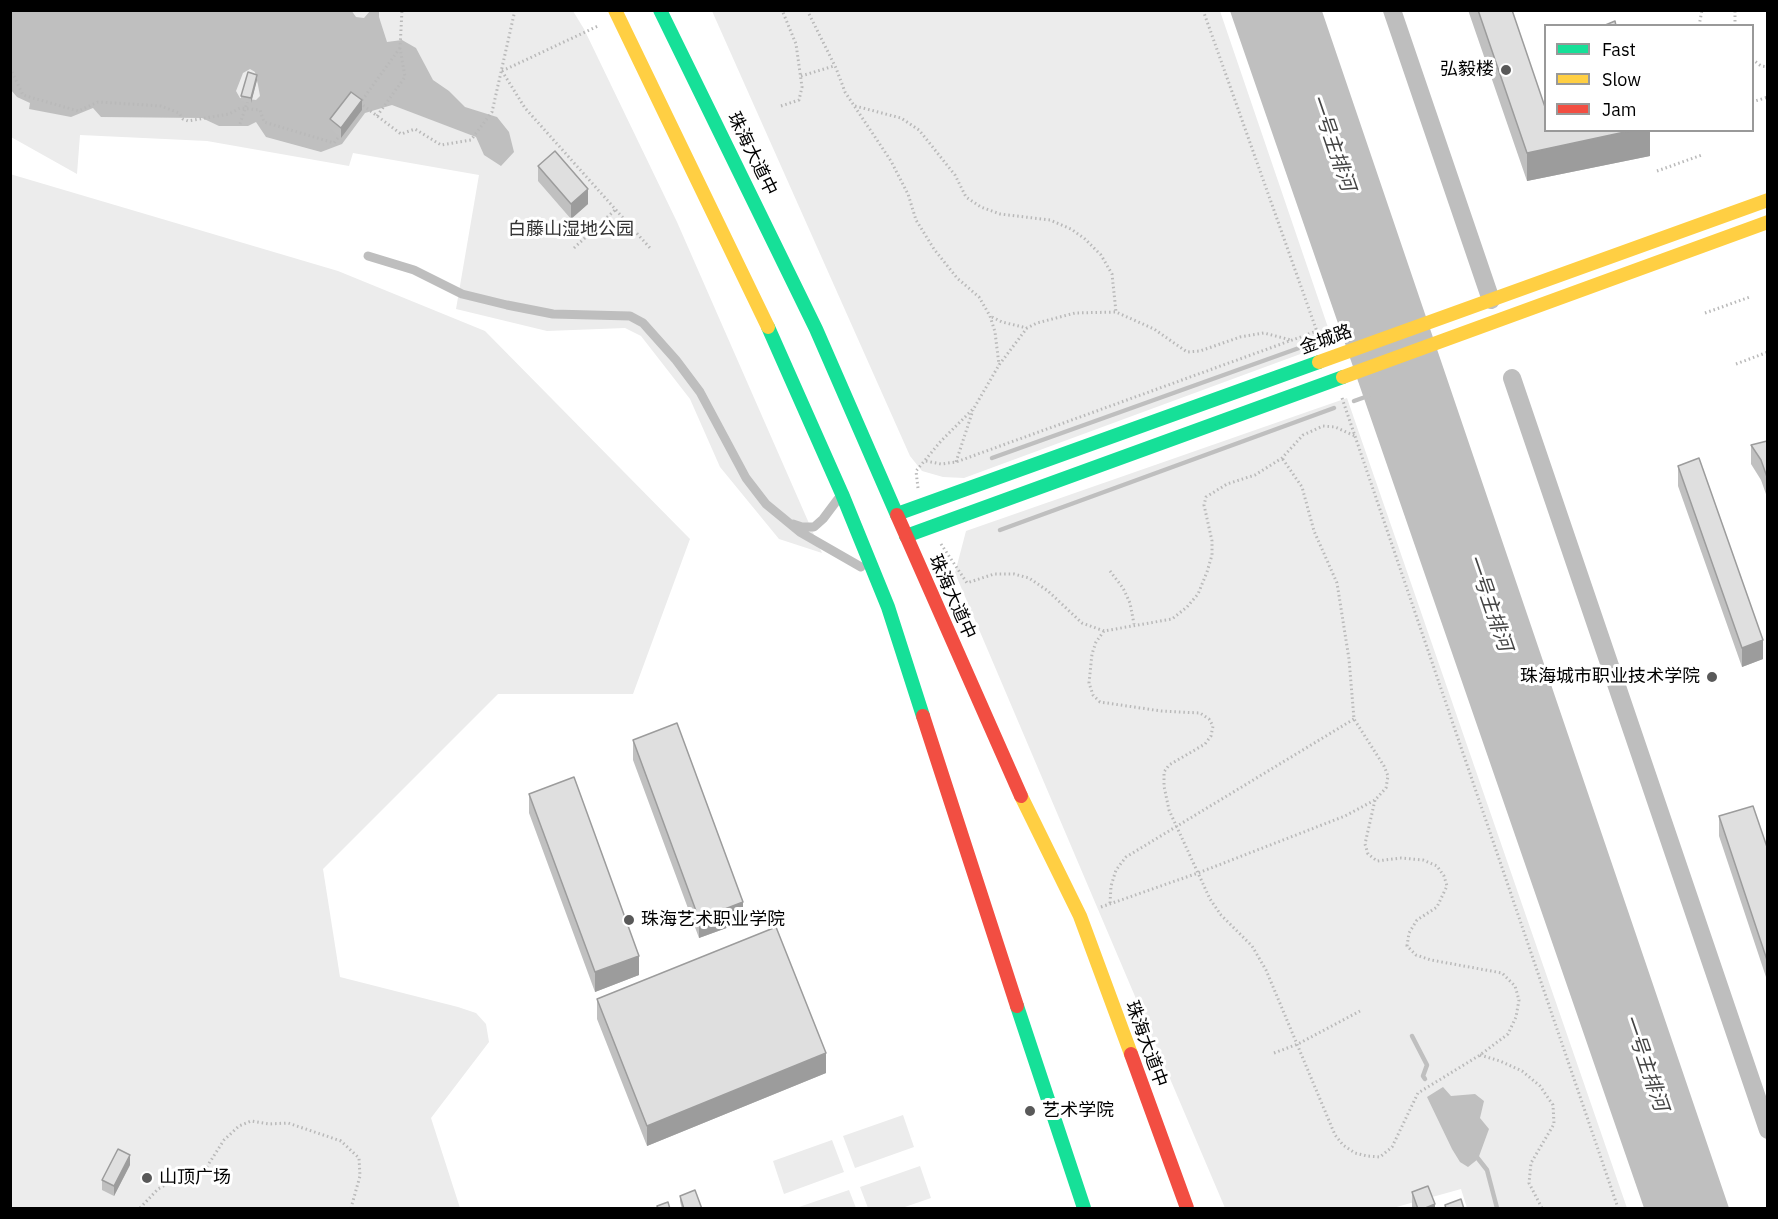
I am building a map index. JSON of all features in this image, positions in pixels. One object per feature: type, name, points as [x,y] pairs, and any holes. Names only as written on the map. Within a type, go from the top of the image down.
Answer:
[{"type":"main road","name":"珠海大道中","points":[[660,10],[816,329],[1010,774],[1080,916],[1186,1209]]},
{"type":"main road","points":[[615,12],[778,350],[876,576],[1084,1209]]},
{"type":"main road","points":[[680,22],[696,80]]},
{"type":"main road","name":"金城路","points":[[897,514],[1767,200]]},
{"type":"main road","points":[[906,536],[1767,222]]},
{"type":"main road","points":[[1472,306],[1479,327]]},
{"type":"street","points":[[1392,10],[1491,300]]},
{"type":"street","points":[[1512,378],[1767,1130]]},
{"type":"lane","points":[[368,256],[414,270],[462,294],[507,305],[553,314],[630,316],[643,323],[676,360],[700,392],[746,478],[766,504],[800,532],[849,558],[876,576]]},
{"type":"lane","points":[[788,522],[802,527],[814,527],[824,519],[842,494]]},
{"type":"path","points":[[376,116],[405,77],[400,48],[402,10]]},
{"type":"path","points":[[400,48],[360,103],[401,134],[415,129],[441,145],[471,140],[492,112],[515,10]]},
{"type":"path","points":[[781,106],[799,100],[802,87],[796,44],[782,10]]},
{"type":"path","points":[[807,10],[835,66],[845,92],[891,162],[908,194],[916,220],[934,249],[957,278],[978,297],[990,316],[995,332],[999,364]]},
{"type":"path","points":[[1203,10],[1327,359]]},
{"type":"path","points":[[502,71],[615,12]]},
{"type":"path","points":[[801,76],[835,66]]},
{"type":"path","points":[[10,68],[23,95],[78,111],[98,102],[161,106],[179,113],[183,119],[188,121],[229,114],[240,108],[260,110],[264,122],[334,143],[341,134]]},
{"type":"path","points":[[502,71],[525,108],[650,248]]},
{"type":"path","points":[[240,124],[248,99]]},
{"type":"path","points":[[853,106],[895,116],[919,130],[955,176],[966,197],[981,207],[1000,214],[1050,220],[1071,228],[1101,255],[1112,274],[1116,312]]},
{"type":"path","points":[[1668,167],[1657,171],[1702,155]]},
{"type":"path","points":[[574,248],[615,210]]},
{"type":"path","points":[[1717,309],[1705,313],[1750,297]]},
{"type":"path","points":[[956,462],[974,408],[999,364],[1027,327],[1053,317],[1075,313],[1116,312],[1154,329],[1187,352],[1200,351],[1240,337],[1264,333],[1291,340]]},
{"type":"path","points":[[990,316],[1002,322],[1027,327]]},
{"type":"path","points":[[926,461],[941,464],[956,462],[1317,331]]},
{"type":"path","points":[[1275,335],[1282,344]]},
{"type":"path","points":[[1736,364],[1767,352]]},
{"type":"path","points":[[1336,380],[1618,1209]]},
{"type":"path","points":[[916,471],[941,441],[974,408]]},
{"type":"path","points":[[930,528],[967,583],[994,574],[1014,574],[1029,578],[1048,591],[1082,623],[1104,631],[1172,619],[1198,594],[1212,555],[1212,541],[1204,505],[1206,497],[1227,484],[1255,475],[1282,458],[1303,435],[1323,426],[1335,427],[1355,436]]},
{"type":"path","points":[[1080,916],[1345,816],[1375,800],[1386,788],[1388,776],[1384,765],[1354,718],[1349,659],[1337,583],[1314,531],[1302,487],[1282,458]]},
{"type":"path","points":[[1110,571],[1123,588],[1130,603],[1134,624]]},
{"type":"path","points":[[1104,631],[1096,642],[1092,654],[1089,683],[1093,695],[1100,702],[1161,711],[1200,713],[1209,719],[1213,726],[1211,736],[1205,744],[1169,765],[1164,772],[1164,786],[1173,819],[1210,899],[1221,915],[1252,946],[1266,969],[1335,1135],[1343,1145],[1355,1153],[1380,1157],[1392,1147],[1418,1093],[1480,1055],[1508,1034],[1516,1017],[1519,1000],[1515,986],[1502,974],[1431,960],[1416,955],[1407,946],[1408,933],[1417,920],[1437,907],[1447,886],[1437,866],[1424,860],[1401,858],[1377,861],[1368,854],[1365,844],[1375,800]]},
{"type":"path","points":[[1110,904],[1111,886],[1116,870],[1126,857],[1354,718]]},
{"type":"path","points":[[1274,1053],[1298,1044],[1360,1011]]},
{"type":"path","points":[[1480,1055],[1522,1071],[1540,1086],[1553,1105],[1554,1124],[1531,1163],[1529,1183],[1542,1209]]},
{"type":"path","points":[[140,1209],[158,1189],[185,1174],[196,1174],[206,1168],[224,1140],[239,1126],[251,1121],[269,1124],[288,1123],[341,1141],[359,1158],[360,1176],[351,1209]]},
{"type":"green space","name":"白藤山湿地公园","points":[[11,11],[573,11],[584,29],[677,222],[822,553],[779,539],[720,467],[690,399],[641,336],[625,328],[547,331],[456,309],[479,175],[353,153],[349,166],[207,141],[80,135],[77,174],[11,137]]},
{"type":"green space","points":[[712,11],[1220,11],[1333,342],[964,478],[943,477],[922,471],[910,456]]},
{"type":"green space","points":[[10,174],[338,271],[485,331],[690,539],[633,694],[498,694],[323,869],[340,977],[458,1007],[476,1013],[486,1024],[489,1042],[431,1118],[460,1208],[11,1208]]},
{"type":"green space","points":[[1347,398],[1627,1208],[1467,1208],[1461,1189],[1393,1208],[1225,1208],[955,573],[966,531]]},
{"type":"green space","points":[[903,1115],[914,1147],[855,1168],[843,1136]]},
{"type":"green space","points":[[832,1140],[844,1172],[784,1194],[773,1161]]},
{"type":"green space","points":[[920,1166],[931,1198],[902,1208],[868,1208],[860,1187]]},
{"type":"green space","points":[[849,1190],[856,1208],[796,1208]]},
{"type":"water","points":[[351,10],[356,17],[364,18],[370,11],[379,11],[387,42],[402,40],[416,48],[433,80],[449,91],[465,107],[497,117],[509,132],[514,152],[501,166],[484,155],[476,137],[392,105],[365,113],[342,144],[321,152],[266,137],[256,122],[248,126],[219,126],[202,118],[101,117],[93,108],[71,117],[29,109],[30,103],[17,97],[11,90],[10,11]],"holes":[[[250,69],[255,72],[260,96],[256,100],[240,98],[236,91],[243,73]]]},
{"type":"water","name":"一号主排河","points":[[1230,11],[1322,11],[1729,1208],[1644,1208]]},
{"type":"water","points":[[1443,1087],[1451,1096],[1475,1094],[1484,1101],[1480,1118],[1489,1129],[1478,1159],[1468,1167],[1460,1162],[1452,1149],[1427,1097]]},
{"type":"building","points":[[1478,10],[1512,10],[1544,104],[1544,132],[1625,132],[1527,153]]},
{"type":"building","points":[[248,72],[257,75],[251,98],[241,96]]},
{"type":"building","points":[[351,92],[362,100],[341,128],[330,119]]},
{"type":"building","points":[[555,151],[588,189],[571,204],[538,166]]},
{"type":"building","points":[[1767,441],[1767,477],[1761,460],[1751,445]]},
{"type":"building","points":[[1699,458],[1763,640],[1742,648],[1678,466]]},
{"type":"building","points":[[677,723],[743,902],[699,919],[633,740]]},
{"type":"building","points":[[574,777],[639,956],[595,972],[529,794]]},
{"type":"building","points":[[1753,806],[1767,847],[1767,960],[1719,816]]},
{"type":"building","points":[[776,927],[826,1053],[647,1126],[597,999]]},
{"type":"building","points":[[118,1149],[130,1155],[114,1186],[102,1180]]},
{"type":"building","points":[[1428,1186],[1435,1204],[1418,1209],[1412,1192]]},
{"type":"building","points":[[695,1190],[702,1209],[684,1209],[680,1196]]},
{"type":"building","points":[[1461,1199],[1464,1209],[1446,1209],[1445,1205]]},
{"type":"building","points":[[668,1202],[670,1209],[658,1209],[657,1206]]},
{"type":"waterway","points":[[1328,338],[1345,332]]},
{"type":"waterway","points":[[992,458],[1313,343]]},
{"type":"waterway","points":[[1354,401],[1368,396]]},
{"type":"waterway","points":[[1000,530],[1334,408]]},
{"type":"waterway","points":[[1412,1036],[1427,1065],[1423,1076],[1425,1079]]},
{"type":"waterway","points":[[1476,1156],[1487,1170],[1497,1208]]},
{"type":"traffic: fast","points":[[660,10],[816,329],[897,515]]},
{"type":"traffic: fast","points":[[768,327],[842,494],[888,607],[923,716]]},
{"type":"traffic: fast","points":[[897,514],[1319,362]]},
{"type":"traffic: fast","points":[[906,536],[1343,377]]},
{"type":"traffic: fast","points":[[1017,1006],[1084,1208]]},
{"type":"traffic: slow","points":[[615,10],[768,327]]},
{"type":"traffic: slow","points":[[1319,362],[1768,200]]},
{"type":"traffic: slow","points":[[1343,377],[1768,222]]},
{"type":"traffic: slow","points":[[1021,796],[1080,916],[1131,1054]]},
{"type":"traffic: jam","points":[[897,515],[1021,796]]},
{"type":"traffic: jam","points":[[923,716],[1017,1006]]},
{"type":"traffic: jam","points":[[1131,1054],[1187,1208]]},
{"type":"place","name":"弘毅楼","points":[[1506,70]]},
{"type":"place","name":"珠海城市职业技术学院","points":[[1712,677]]},
{"type":"place","name":"珠海艺术职业学院","points":[[629,920]]},
{"type":"place","name":"艺术学院","points":[[1030,1111]]},
{"type":"place","name":"山顶广场","points":[[147,1178]]}]
